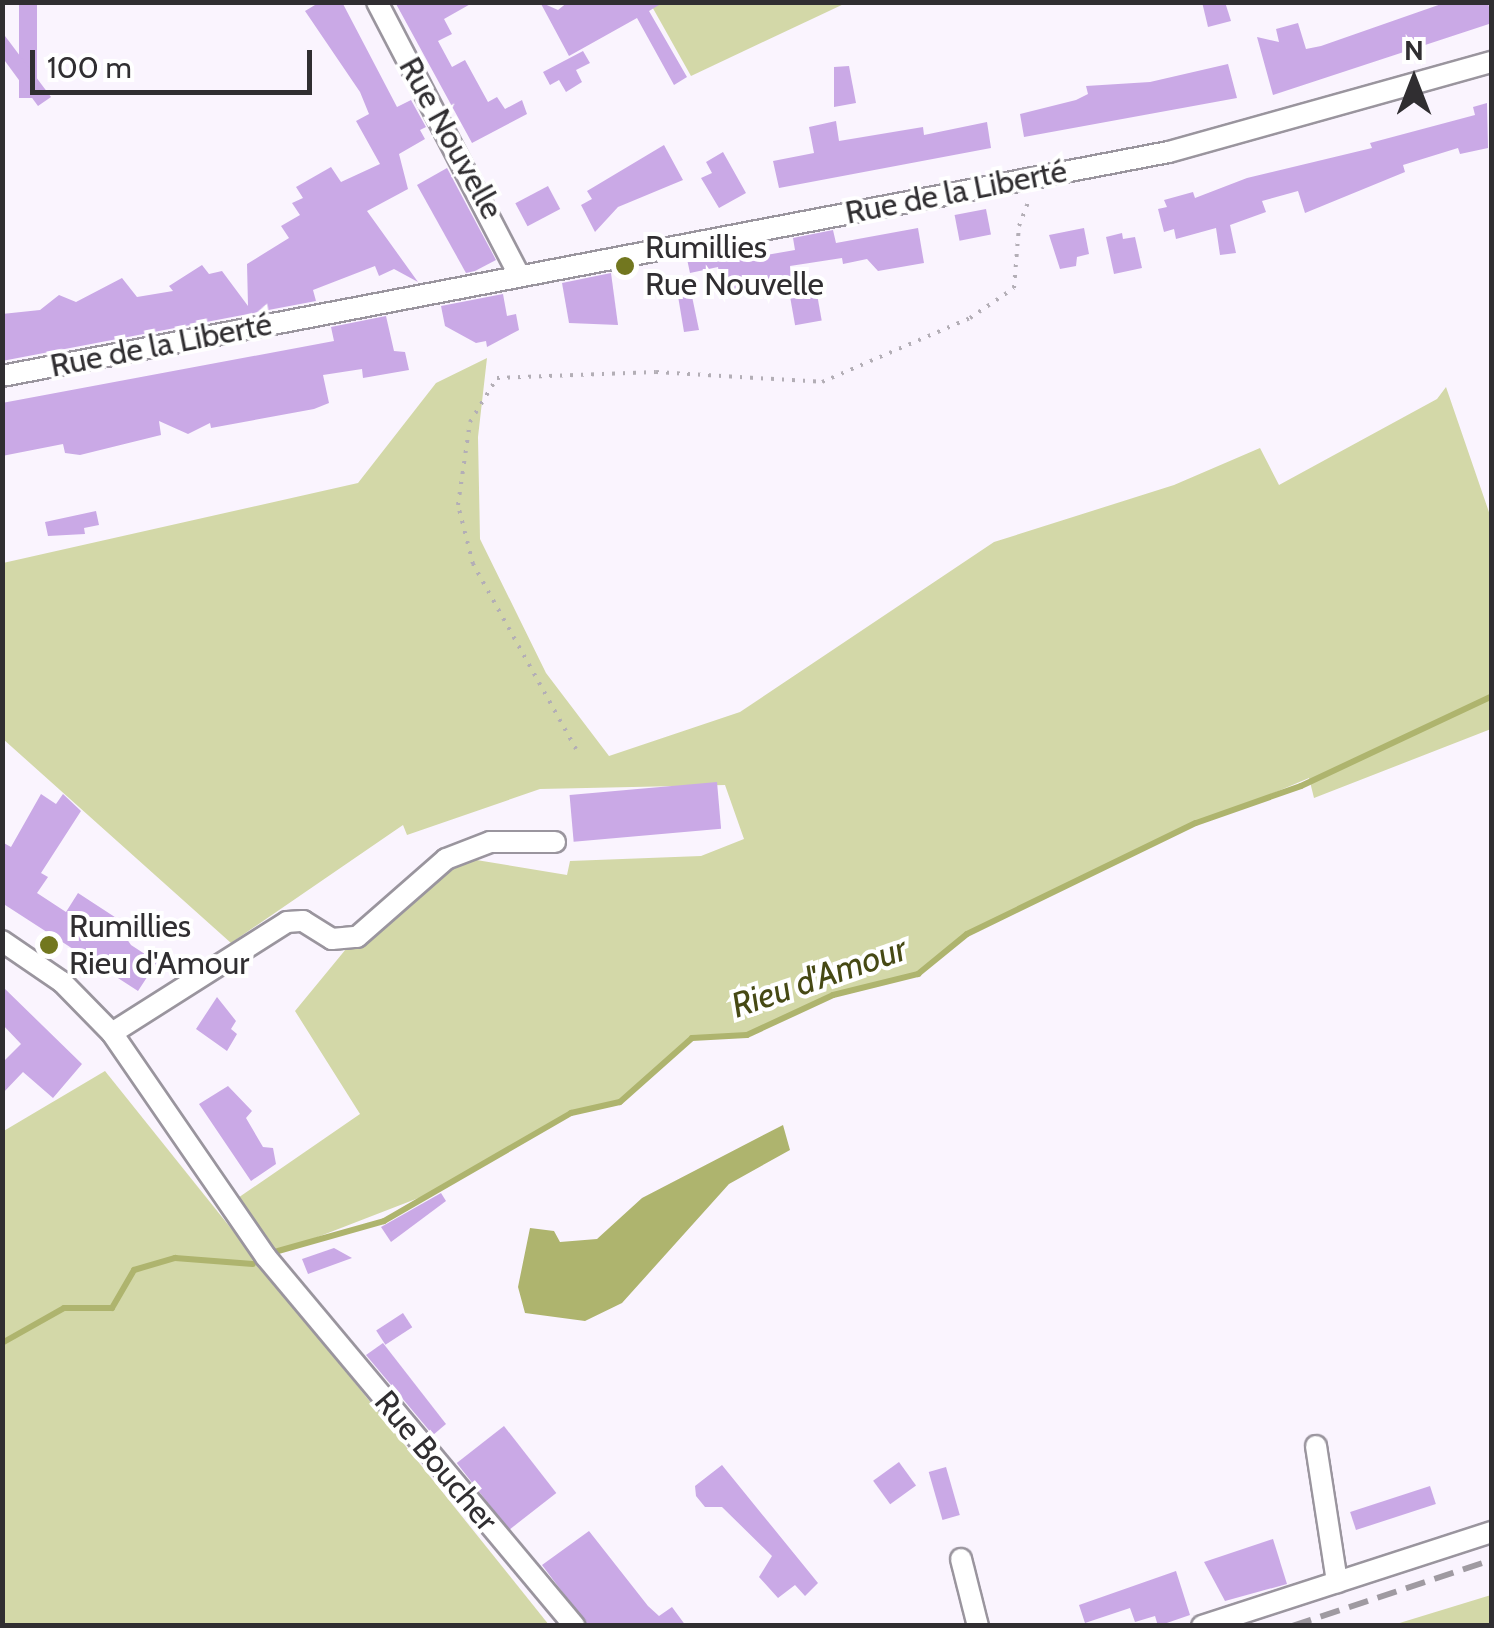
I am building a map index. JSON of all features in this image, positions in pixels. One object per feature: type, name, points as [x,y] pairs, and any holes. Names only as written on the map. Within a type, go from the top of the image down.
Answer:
[{"type":"street","name":"Rue Nouvelle","points":[[376,2],[520,276]]},
{"type":"street","name":"Rue de la Liberté","points":[[2,376],[1224,140],[1492,62]]},
{"type":"street","points":[[112,1033],[287,922],[303,921],[332,938],[357,937],[446,859],[490,842],[555,842]]},
{"type":"street","name":"Rue Boucher","points":[[2,941],[62,982],[112,1033],[238,1221],[575,1626]]},
{"type":"street","points":[[1316,1446],[1337,1582]]},
{"type":"street","points":[[1202,1626],[1492,1532]]},
{"type":"street","points":[[961,1559],[978,1626]]},
{"type":"path","points":[[576,749],[473,564],[458,506],[470,422],[497,378],[656,372],[822,382],[970,318],[1014,288],[1030,178]]},
{"type":"shaded area","points":[[650,3],[846,3],[691,76]]},
{"type":"shaded area","points":[[487,358],[478,437],[480,539],[546,673],[609,756],[740,712],[994,542],[1174,485],[1260,448],[1279,485],[1437,399],[1446,387],[1491,518],[1491,729],[1314,798],[1309,778],[1159,841],[968,934],[918,974],[827,998],[747,1035],[692,1038],[620,1102],[571,1113],[434,1192],[266,1257],[232,1202],[360,1114],[295,1011],[346,949],[452,856],[567,875],[570,861],[701,856],[744,839],[725,785],[540,789],[407,835],[403,825],[231,943],[3,739],[3,563],[358,483],[436,383]]},
{"type":"shaded area","points":[[105,1071],[549,1625],[3,1625],[2,1132]]},
{"type":"shaded area","points":[[783,1125],[790,1150],[729,1184],[622,1303],[585,1321],[525,1313],[518,1287],[530,1228],[554,1231],[560,1242],[597,1239],[642,1198]]},
{"type":"shaded area","points":[[1491,1595],[1491,1625],[1393,1625]]},
{"type":"building","points":[[19,2],[37,2],[37,98],[19,98]]},
{"type":"building","points":[[320,2],[342,2],[397,107],[411,100],[426,127],[420,130],[425,139],[399,154],[408,189],[367,211],[418,282],[394,269],[379,276],[375,266],[313,290],[316,301],[2,361],[2,314],[40,310],[59,295],[76,302],[122,278],[137,297],[173,291],[169,286],[202,265],[209,274],[222,271],[248,306],[247,264],[289,238],[281,226],[300,215],[292,203],[303,198],[296,187],[331,167],[341,182],[380,164],[356,121],[369,114],[360,92],[305,11]]},
{"type":"building","points":[[395,2],[474,2],[444,19],[452,34],[438,41],[452,67],[465,60],[488,102],[497,97],[505,109],[522,100],[527,114],[472,143]]},
{"type":"building","points":[[540,2],[558,10],[568,2],[664,2],[649,11],[687,77],[674,85],[637,18],[569,56]]},
{"type":"building","points":[[1202,2],[1225,2],[1231,21],[1208,27]]},
{"type":"building","points":[[1447,2],[1488,2],[1492,23],[1273,95],[1257,37],[1279,42],[1276,29],[1298,23],[1306,49]]},
{"type":"building","points":[[2,32],[51,97],[38,106],[2,57]]},
{"type":"building","points":[[583,51],[590,63],[576,70],[582,82],[566,92],[559,80],[550,85],[543,72]]},
{"type":"building","points":[[1228,64],[1237,98],[1024,137],[1020,114],[1076,100],[1088,94],[1086,86],[1150,82]]},
{"type":"building","points":[[849,66],[856,103],[834,107],[834,67]]},
{"type":"building","points":[[1487,103],[1488,148],[1460,154],[1458,148],[1403,165],[1405,172],[1305,213],[1298,191],[1262,201],[1266,212],[1230,225],[1236,253],[1220,255],[1216,228],[1176,239],[1174,229],[1164,232],[1158,209],[1167,207],[1164,200],[1193,192],[1195,198],[1247,178],[1372,148],[1370,143],[1475,115],[1473,107]]},
{"type":"building","points":[[836,121],[839,141],[923,127],[924,135],[987,122],[991,148],[779,188],[773,161],[814,153],[809,127]]},
{"type":"building","points":[[664,145],[683,180],[618,207],[595,232],[581,205],[592,199],[587,191]]},
{"type":"building","points":[[723,152],[746,193],[719,208],[701,178],[712,173],[706,162]]},
{"type":"building","points":[[447,168],[496,260],[475,271],[466,273],[417,185]]},
{"type":"building","points":[[548,186],[560,209],[528,226],[515,203]]},
{"type":"building","points":[[986,209],[991,235],[960,241],[955,215]]},
{"type":"building","points":[[918,228],[924,263],[878,271],[867,259],[843,264],[842,258],[790,266],[792,278],[722,292],[718,267],[690,273],[687,259],[743,248],[743,259],[795,250],[793,238],[833,230],[836,243]]},
{"type":"building","points":[[1084,228],[1089,254],[1077,257],[1076,266],[1060,269],[1049,235]]},
{"type":"building","points":[[1122,233],[1123,239],[1135,237],[1142,268],[1114,274],[1106,237]]},
{"type":"building","points":[[611,273],[618,325],[569,323],[562,283]]},
{"type":"building","points":[[689,282],[699,330],[684,332],[676,284]]},
{"type":"building","points":[[503,294],[507,316],[516,314],[519,330],[487,347],[486,341],[476,343],[445,326],[441,306]]},
{"type":"building","points":[[817,294],[822,321],[795,325],[790,299]]},
{"type":"building","points":[[386,316],[394,351],[405,352],[409,370],[363,378],[362,369],[323,375],[329,403],[314,409],[211,428],[210,423],[188,434],[159,421],[161,435],[80,455],[65,453],[63,444],[2,456],[2,403],[334,341],[331,327]]},
{"type":"building","points":[[96,511],[99,525],[84,528],[85,534],[48,536],[45,522]]},
{"type":"building","points":[[717,782],[721,829],[574,842],[570,795]]},
{"type":"building","points":[[41,794],[56,804],[63,794],[81,811],[41,873],[48,877],[37,893],[66,912],[78,893],[124,923],[120,929],[131,945],[157,962],[138,991],[2,903],[2,842],[11,847]]},
{"type":"building","points":[[2,986],[82,1064],[53,1098],[23,1072],[2,1094],[2,1063],[21,1044],[2,1024]]},
{"type":"building","points":[[217,997],[236,1021],[231,1029],[237,1034],[227,1051],[196,1029]]},
{"type":"building","points":[[228,1086],[252,1111],[246,1118],[263,1147],[273,1148],[276,1164],[251,1181],[199,1104]]},
{"type":"building","points":[[441,1193],[446,1201],[391,1242],[381,1227]]},
{"type":"building","points":[[334,1248],[352,1258],[308,1274],[302,1259]]},
{"type":"building","points":[[403,1313],[412,1327],[385,1345],[376,1330]]},
{"type":"building","points":[[383,1343],[446,1424],[433,1435],[366,1355]]},
{"type":"building","points":[[504,1426],[556,1493],[509,1530],[457,1463]]},
{"type":"building","points":[[899,1462],[916,1485],[890,1504],[873,1481]]},
{"type":"building","points":[[722,1465],[818,1583],[805,1596],[795,1585],[778,1598],[759,1577],[772,1556],[722,1507],[705,1507],[696,1496],[695,1486]]},
{"type":"building","points":[[946,1467],[960,1515],[942,1520],[929,1472]]},
{"type":"building","points":[[1430,1486],[1436,1504],[1356,1530],[1350,1512]]},
{"type":"building","points":[[589,1531],[648,1606],[659,1616],[672,1607],[686,1626],[588,1626],[542,1565]]},
{"type":"building","points":[[1273,1539],[1287,1584],[1225,1601],[1204,1562]]},
{"type":"building","points":[[1176,1571],[1190,1615],[1158,1626],[1155,1616],[1135,1622],[1130,1608],[1085,1623],[1079,1605]]},
{"type":"waterway","name":"Rieu d'Amour","points":[[278,1251],[384,1221],[571,1113],[620,1102],[692,1038],[747,1035],[833,995],[918,974],[967,934],[1196,823],[1301,786],[1492,696]]},
{"type":"waterway","name":"Rieu d'Amour","points":[[2,1343],[64,1308],[112,1308],[134,1270],[175,1258],[253,1264]]},
{"type":"railway","points":[[1292,1626],[1492,1560]]},
{"type":"place","name":"Rumillies Rue Nouvelle","points":[[625,266]]},
{"type":"place","name":"Rumillies Rieu d'Amour","points":[[49,945]]}]
